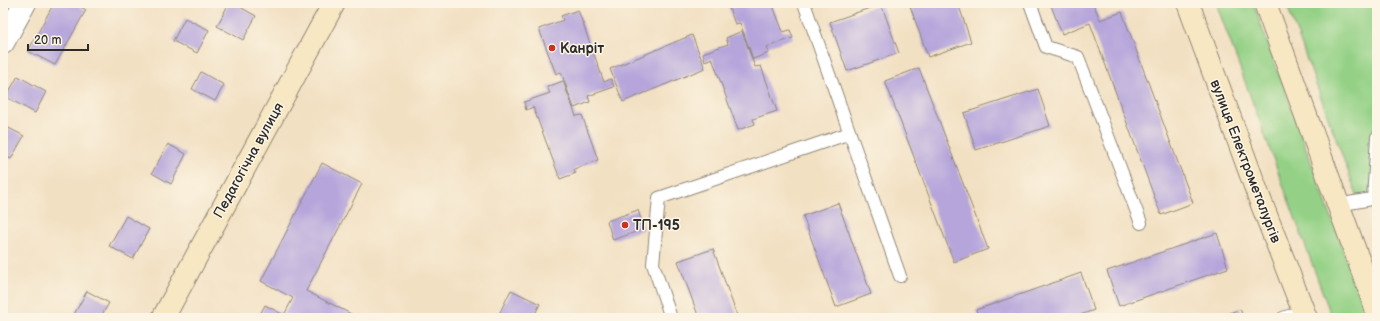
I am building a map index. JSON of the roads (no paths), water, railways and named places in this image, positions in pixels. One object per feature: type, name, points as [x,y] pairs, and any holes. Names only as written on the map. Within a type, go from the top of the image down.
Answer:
[{"type":"main road","name":"Педагогічна вулиця","points":[[163,318],[334,3]]},
{"type":"main road","name":"вулиця Електрометалургів","points":[[1188,3],[1259,197],[1305,314]]},
{"type":"main road","points":[[1265,3],[1377,311]]},
{"type":"street","points":[[3,42],[25,3]]},
{"type":"lane","points":[[804,3],[900,276]]},
{"type":"lane","points":[[1030,3],[1046,47],[1078,57],[1141,223]]},
{"type":"lane","points":[[671,318],[653,264],[659,198],[850,133]]},
{"type":"lane","points":[[1338,206],[1375,199],[1377,137]]},
{"type":"lane","points":[[1283,318],[1305,314]]},
{"type":"place","name":"Канріт","points":[[552,48]]},
{"type":"place","name":"ТП-195","points":[[625,225]]}]
